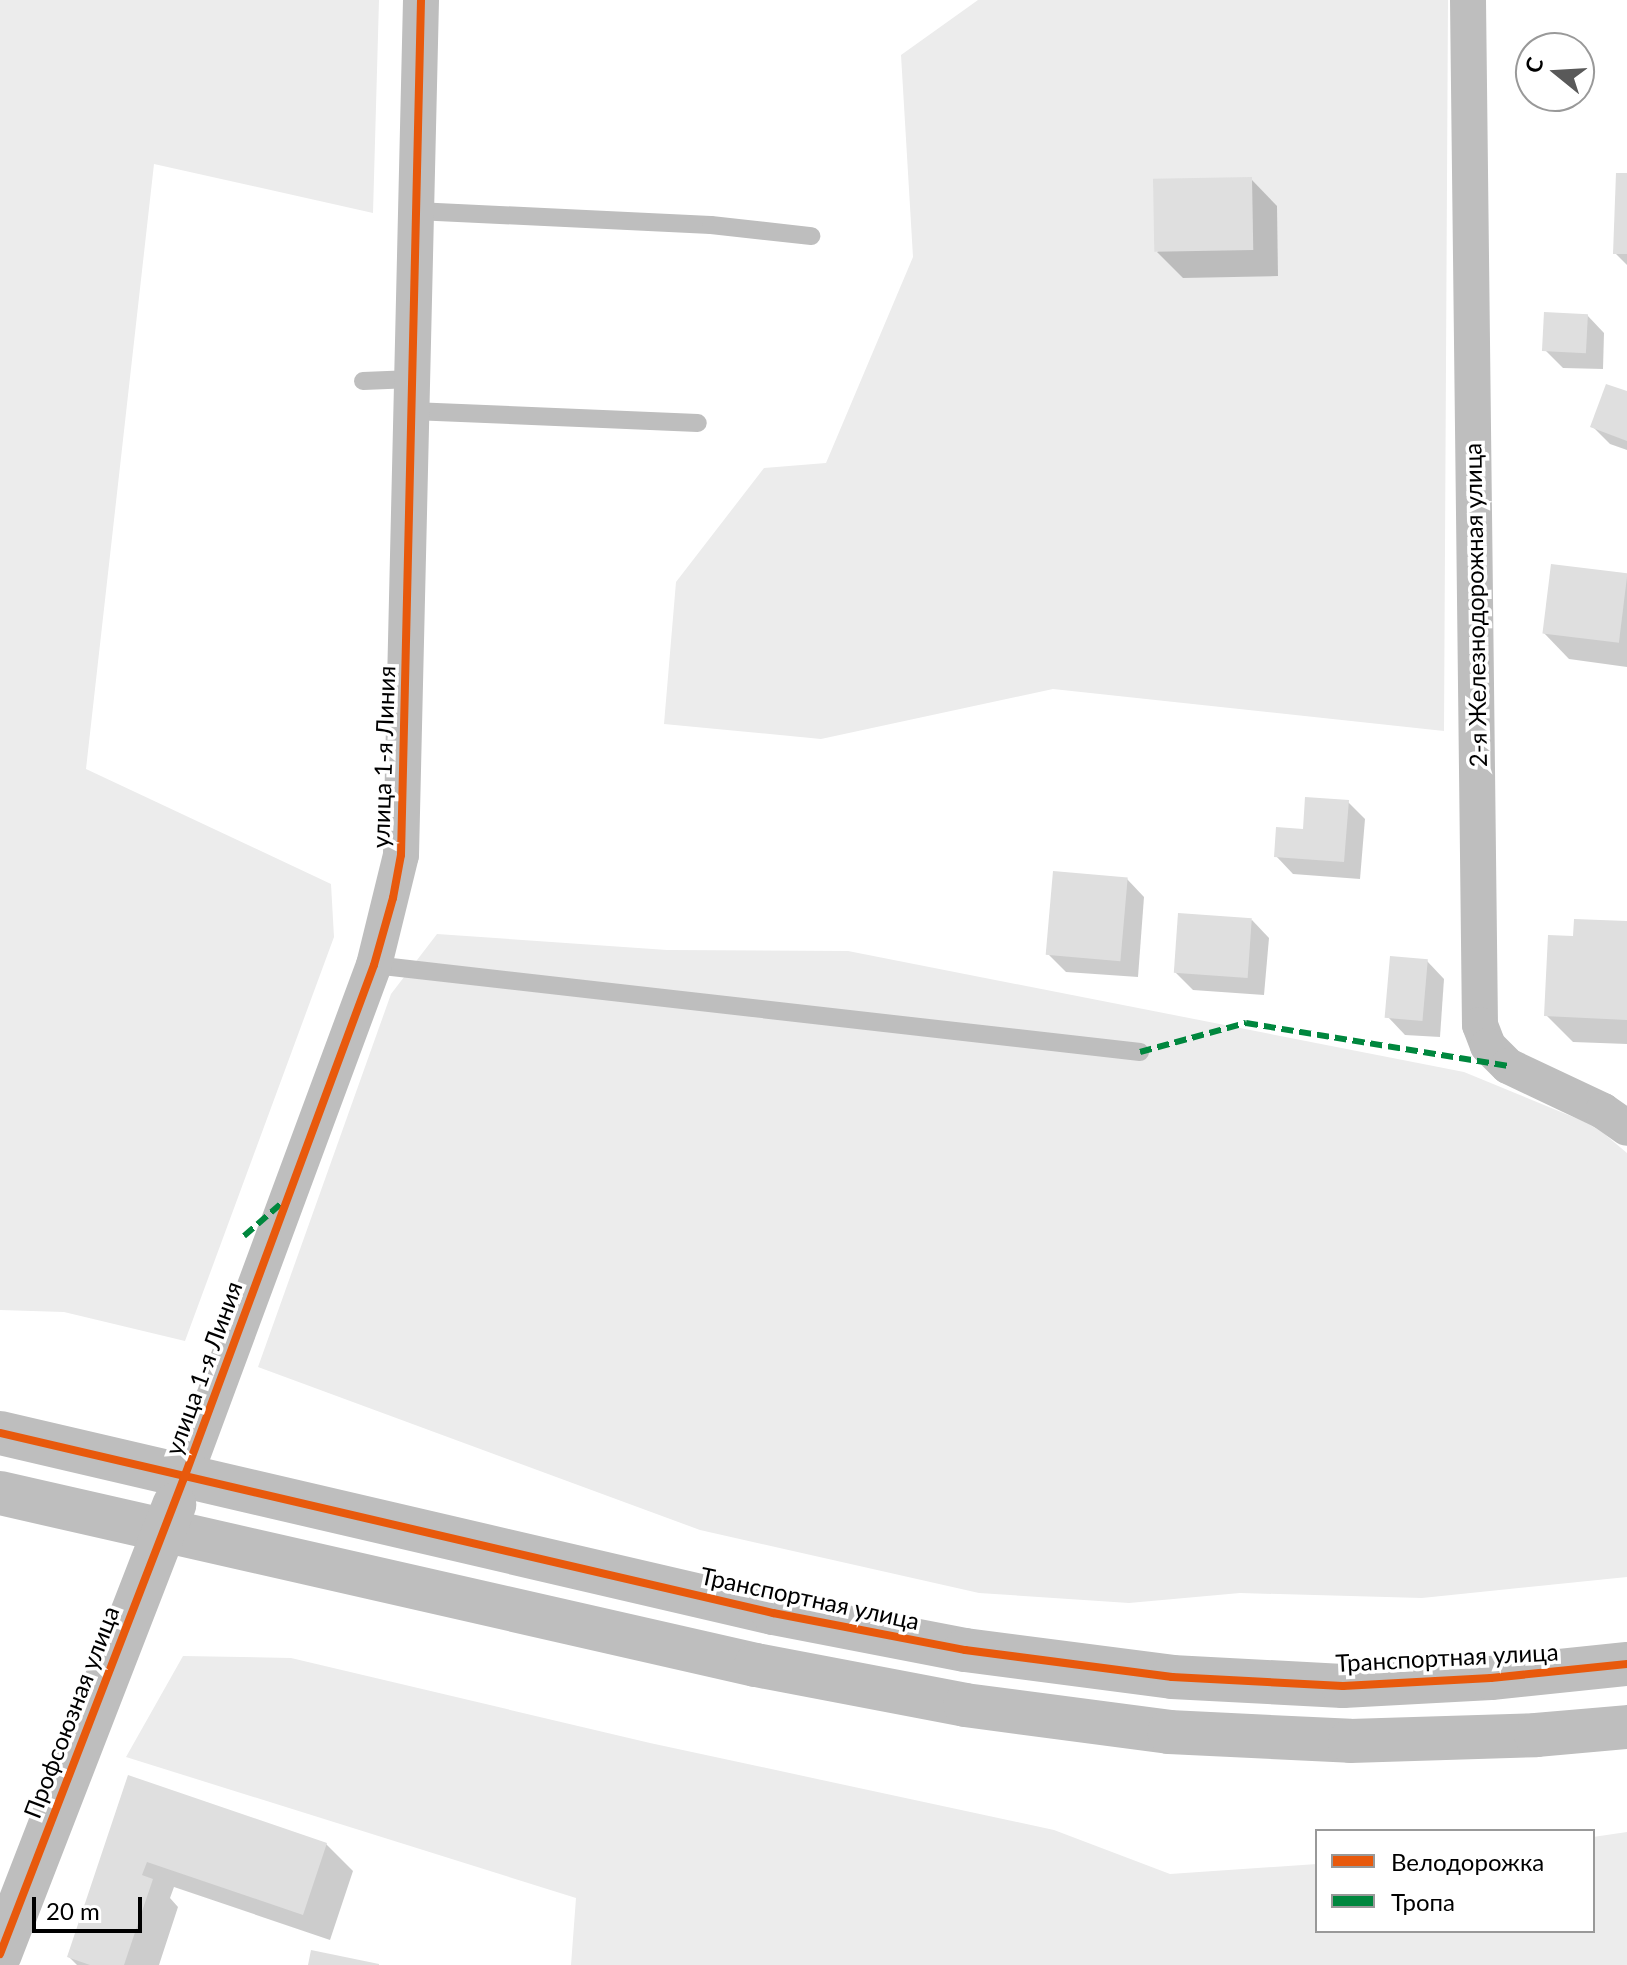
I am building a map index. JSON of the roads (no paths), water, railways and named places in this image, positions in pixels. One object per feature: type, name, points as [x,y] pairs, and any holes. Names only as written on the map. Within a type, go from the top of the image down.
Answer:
[{"type":"street","name":"улица 1-я Линия","points":[[184,1478],[374,965],[393,898],[401,855],[421,0]]},
{"type":"street","name":"2-я Железнодорожная улица","points":[[1468,0],[1480,1025],[1488,1046],[1508,1066],[1603,1111],[1627,1128]]},
{"type":"street","name":"Транспортная улица","points":[[0,1433],[773,1613],[965,1650],[1172,1677],[1343,1686],[1491,1678],[1627,1664]]},
{"type":"street","name":"Профсоюзная улица","points":[[0,1954],[184,1478]]},
{"type":"street","points":[[0,1493],[756,1665],[965,1705],[1169,1732],[1350,1741],[1536,1735],[1627,1727]]},
{"type":"lane","points":[[416,211],[711,225],[811,236]]},
{"type":"lane","points":[[363,381],[412,395],[698,423]]},
{"type":"lane","points":[[374,965],[1140,1052]]}]
